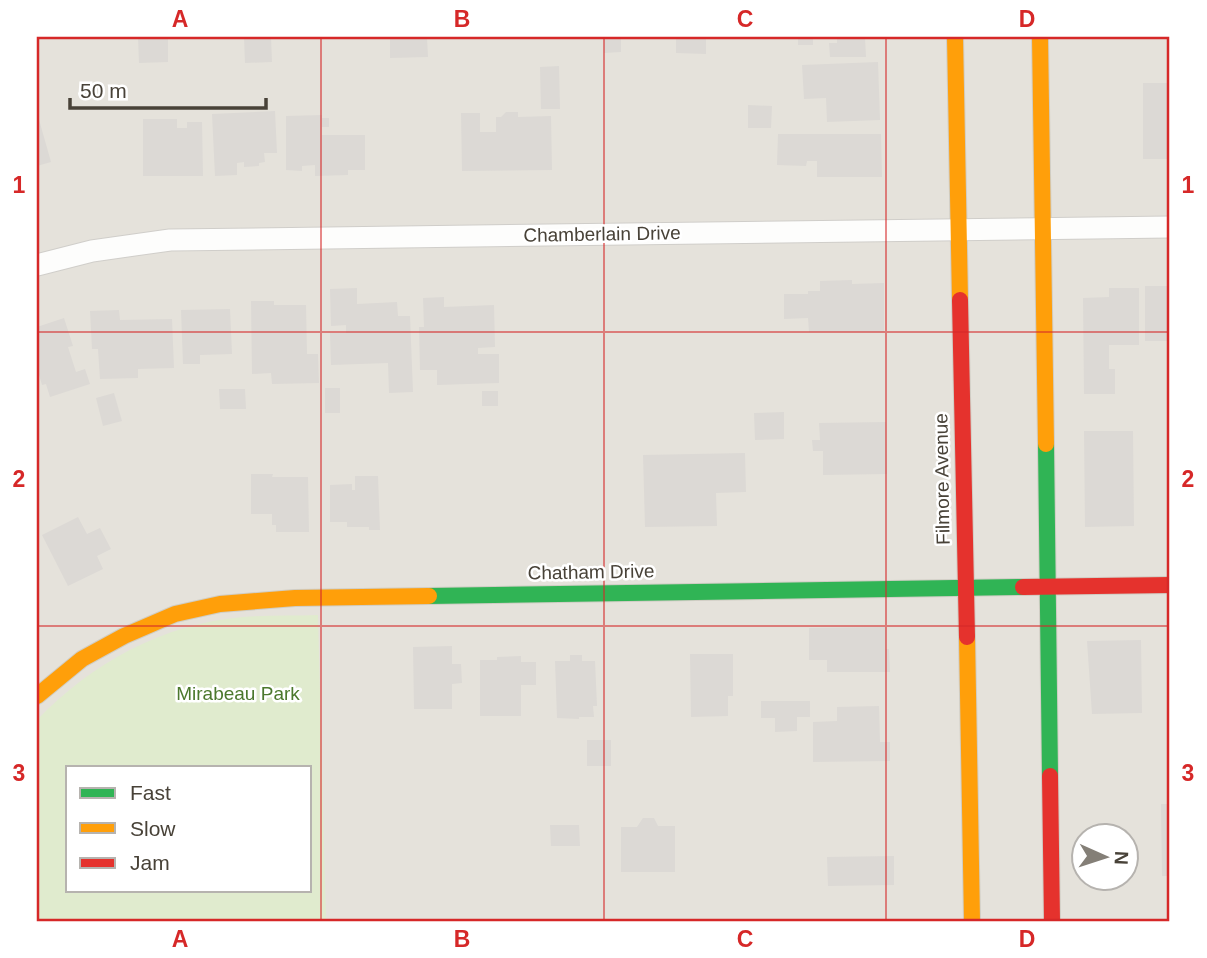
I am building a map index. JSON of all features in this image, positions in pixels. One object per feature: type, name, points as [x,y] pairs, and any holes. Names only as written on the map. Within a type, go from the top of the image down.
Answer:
[{"type":"street","name":"Filmore Avenue","points":[[955,37],[972,921]]},
{"type":"street","points":[[1041,37],[1052,921]]},
{"type":"street","name":"Chamberlain Drive","points":[[37,265],[92,251],[170,240],[1170,227]]},
{"type":"street","name":"Chatham Drive","points":[[37,696],[82,659],[124,636],[175,614],[220,604],[295,598],[1170,585]]},
{"type":"shaded area","points":[[37,37],[1170,37],[1170,921],[37,921]]},
{"type":"green space","name":"Mirabeau Park","points":[[318,615],[326,921],[37,921],[37,720],[81,681],[130,650],[184,628],[252,616]]},
{"type":"building","points":[[138,37],[168,37],[168,62],[139,63]]},
{"type":"building","points":[[244,37],[271,37],[272,62],[245,63]]},
{"type":"building","points":[[390,37],[427,37],[428,57],[390,58]]},
{"type":"building","points":[[604,37],[621,37],[621,52],[604,53]]},
{"type":"building","points":[[676,37],[706,37],[706,54],[676,53]]},
{"type":"building","points":[[798,37],[813,37],[813,45],[798,45]]},
{"type":"building","points":[[837,37],[865,37],[866,57],[830,57],[829,43],[837,43]]},
{"type":"building","points":[[878,62],[880,120],[827,122],[826,98],[804,99],[802,65]]},
{"type":"building","points":[[559,66],[560,109],[541,109],[540,67]]},
{"type":"building","points":[[1143,83],[1170,83],[1170,159],[1143,159]]},
{"type":"building","points":[[748,105],[772,106],[771,128],[748,128]]},
{"type":"building","points":[[275,111],[277,153],[264,153],[265,162],[259,163],[259,166],[244,167],[244,162],[237,163],[237,175],[215,176],[212,114]]},
{"type":"building","points":[[506,112],[518,112],[518,117],[551,116],[552,170],[462,171],[461,113],[480,113],[480,132],[496,132],[496,117],[501,117]]},
{"type":"building","points":[[322,115],[322,118],[329,118],[329,127],[322,127],[322,135],[365,135],[365,170],[348,170],[348,175],[315,176],[315,165],[302,166],[302,171],[286,170],[286,116]]},
{"type":"building","points":[[37,117],[51,162],[37,166]]},
{"type":"building","points":[[143,119],[177,119],[177,128],[187,128],[187,122],[202,122],[203,176],[143,176]]},
{"type":"building","points":[[778,134],[881,134],[882,177],[817,177],[817,161],[807,161],[806,166],[777,165]]},
{"type":"building","points":[[852,280],[852,284],[884,283],[884,332],[809,332],[808,318],[784,319],[784,294],[820,291],[820,281]]},
{"type":"building","points":[[1145,286],[1170,286],[1170,341],[1145,341]]},
{"type":"building","points":[[357,288],[357,304],[397,302],[398,316],[410,316],[413,392],[389,393],[388,363],[331,365],[330,333],[346,333],[346,325],[331,326],[330,289]]},
{"type":"building","points":[[1109,288],[1139,288],[1139,345],[1109,345],[1109,369],[1115,369],[1115,394],[1084,394],[1083,298],[1109,297]]},
{"type":"building","points":[[444,297],[444,307],[494,305],[495,347],[478,348],[478,354],[499,354],[499,383],[437,385],[437,370],[420,370],[419,327],[424,327],[423,298]]},
{"type":"building","points":[[251,301],[274,301],[274,305],[306,305],[307,354],[318,354],[319,383],[272,384],[271,373],[252,374]]},
{"type":"building","points":[[230,309],[232,354],[200,355],[200,364],[183,364],[181,310]]},
{"type":"building","points":[[119,310],[120,320],[172,319],[174,368],[138,369],[138,378],[100,379],[98,349],[92,349],[90,311]]},
{"type":"building","points":[[64,318],[73,346],[68,347],[76,372],[85,369],[90,384],[50,397],[46,384],[42,385],[37,368],[37,327]]},
{"type":"building","points":[[325,388],[340,388],[340,413],[325,413]]},
{"type":"building","points":[[219,389],[245,389],[246,409],[220,409]]},
{"type":"building","points":[[482,391],[498,391],[498,406],[482,406]]},
{"type":"building","points":[[114,393],[122,421],[103,426],[96,398]]},
{"type":"building","points":[[784,412],[784,439],[755,440],[754,413]]},
{"type":"building","points":[[886,422],[887,474],[823,475],[823,451],[813,451],[812,440],[820,440],[819,423]]},
{"type":"building","points":[[1084,431],[1133,431],[1134,526],[1085,527]]},
{"type":"building","points":[[745,453],[746,492],[716,493],[717,526],[645,527],[643,455]]},
{"type":"building","points":[[251,474],[308,477],[309,532],[276,532],[276,525],[272,525],[272,514],[251,514]]},
{"type":"building","points":[[355,476],[378,476],[380,530],[347,527],[347,522],[330,522],[330,485],[352,484],[352,490],[355,490]]},
{"type":"building","points":[[78,517],[87,534],[100,528],[111,549],[97,556],[103,569],[68,586],[42,535]]},
{"type":"building","points":[[886,627],[890,672],[827,672],[827,660],[809,660],[809,628]]},
{"type":"building","points":[[1141,640],[1142,713],[1092,714],[1087,641]]},
{"type":"building","points":[[452,646],[452,664],[461,664],[462,683],[452,684],[452,709],[414,709],[413,647]]},
{"type":"building","points":[[690,654],[733,654],[733,696],[728,696],[728,716],[691,717]]},
{"type":"building","points":[[570,655],[582,655],[582,661],[595,661],[597,706],[593,706],[594,717],[557,718],[555,661],[570,661]]},
{"type":"building","points":[[521,656],[521,662],[536,662],[536,685],[521,685],[521,716],[480,716],[480,660]]},
{"type":"building","points":[[761,701],[810,701],[810,717],[797,717],[797,731],[775,732],[775,718],[761,718]]},
{"type":"building","points":[[879,706],[880,742],[890,742],[890,761],[813,762],[813,722],[837,721],[837,707]]},
{"type":"building","points":[[587,740],[611,740],[611,766],[587,766]]},
{"type":"building","points":[[1161,804],[1170,804],[1170,876],[1162,876]]},
{"type":"building","points":[[643,818],[654,818],[658,826],[675,826],[675,872],[621,872],[621,827],[637,827]]},
{"type":"building","points":[[550,825],[579,825],[580,846],[551,846]]},
{"type":"building","points":[[894,856],[894,885],[828,886],[827,857]]},
{"type":"traffic: fast","points":[[1046,444],[1050,776]]},
{"type":"traffic: fast","points":[[429,596],[1023,587]]},
{"type":"traffic: slow","points":[[955,37],[960,300]]},
{"type":"traffic: slow","points":[[1040,37],[1046,444]]},
{"type":"traffic: slow","points":[[37,696],[82,659],[124,636],[175,614],[220,604],[295,598],[429,596]]},
{"type":"traffic: slow","points":[[967,637],[972,921]]},
{"type":"traffic: jam","points":[[960,300],[967,637]]},
{"type":"traffic: jam","points":[[1023,587],[1170,585]]},
{"type":"traffic: jam","points":[[1050,776],[1052,921]]}]
